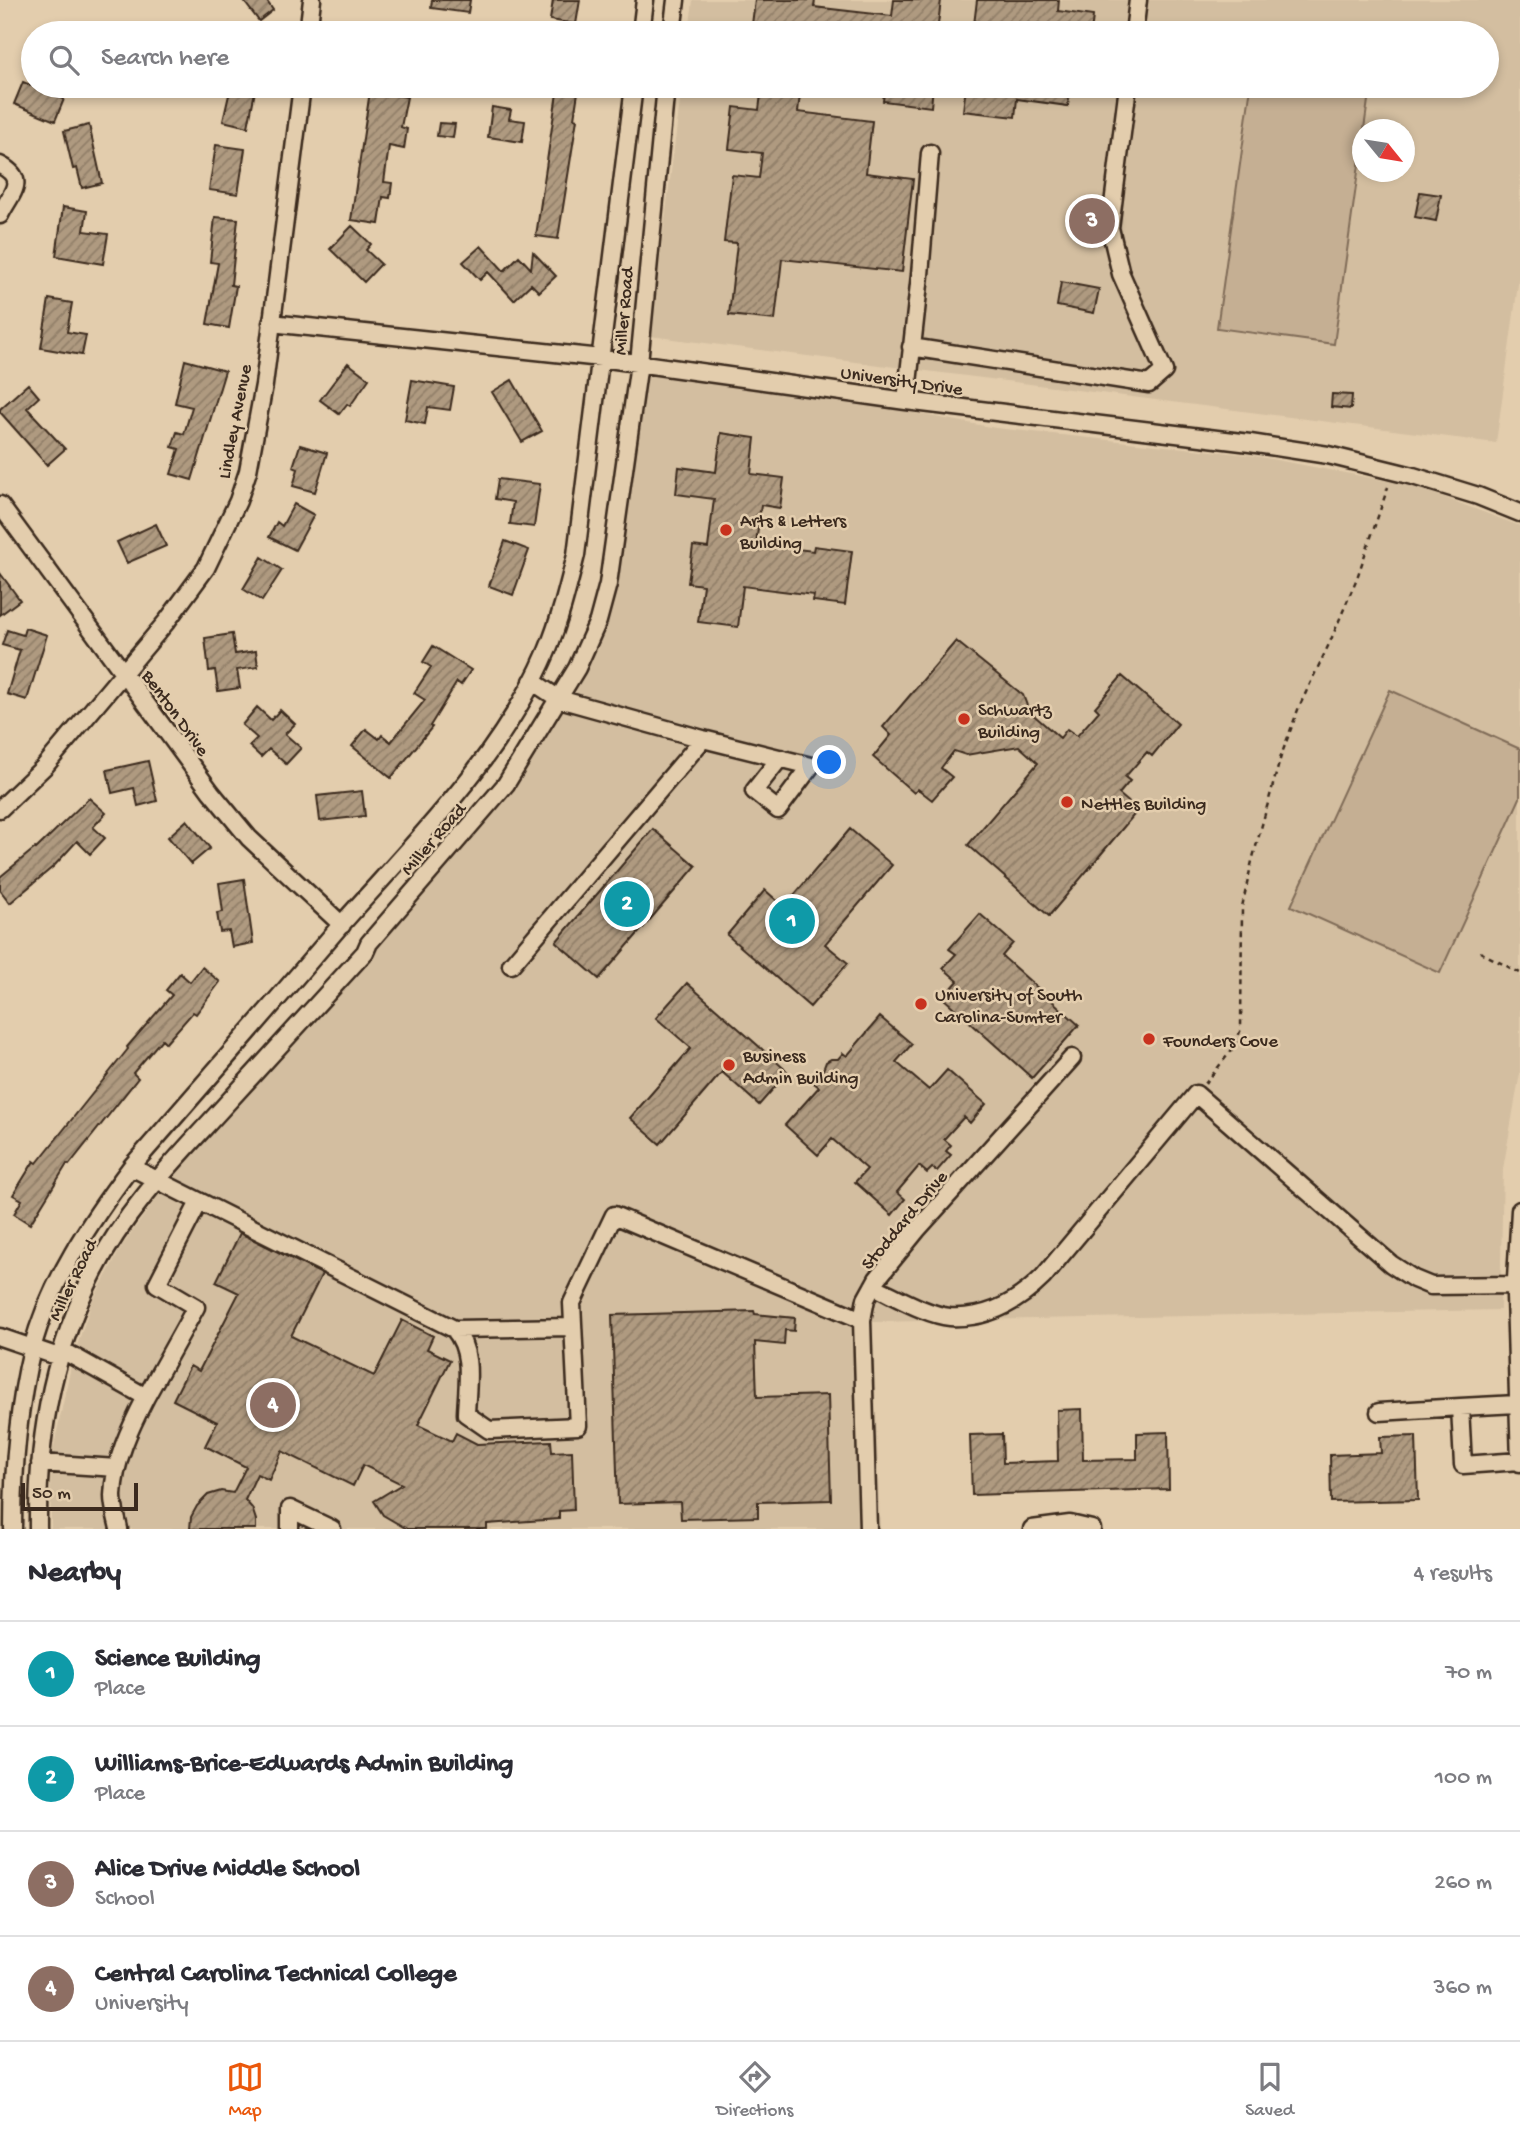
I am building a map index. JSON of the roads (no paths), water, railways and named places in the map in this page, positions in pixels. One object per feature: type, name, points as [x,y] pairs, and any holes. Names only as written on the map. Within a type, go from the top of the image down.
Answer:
[{"type":"street","points":[[309,21],[312,0]]},
{"type":"street","points":[[642,21],[645,0]]},
{"type":"street","points":[[673,21],[676,0]]},
{"type":"street","points":[[1135,21],[1138,0]]},
{"type":"street","name":"Lindley Avenue","points":[[0,809],[45,766],[167,621],[206,568],[238,501],[255,439],[300,98]]},
{"type":"street","name":"Miller Road","points":[[13,1529],[7,1499],[8,1467],[23,1394],[33,1346],[69,1260],[102,1206],[131,1167],[488,754],[532,681],[556,626],[576,555],[633,98]]},
{"type":"street","name":"Miller Road","points":[[38,1529],[37,1499],[46,1410],[61,1354],[71,1322],[94,1272],[122,1224],[156,1181],[365,952],[369,943],[506,784],[578,668],[593,633],[608,584],[639,363],[665,98]]},
{"type":"street","points":[[911,347],[1149,384],[1164,371],[1121,274],[1110,228],[1126,98]]},
{"type":"street","points":[[906,401],[930,153]]},
{"type":"street","points":[[0,165],[11,172],[16,181],[15,189],[0,215]]},
{"type":"street","name":"University Drive","points":[[271,323],[601,358],[906,401],[1250,443],[1391,470],[1455,489],[1520,513]]},
{"type":"street","name":"Benton Drive","points":[[0,505],[211,792],[249,838],[342,925]]},
{"type":"street","points":[[532,681],[559,699],[780,758]]},
{"type":"street","points":[[511,965],[703,739]]},
{"type":"street","name":"Stoddard Drive","points":[[868,1529],[862,1321],[866,1299],[917,1230],[1072,1058]]},
{"type":"street","points":[[873,1286],[948,1317],[973,1316],[1002,1309],[1026,1294],[1042,1277],[1196,1094],[1391,1264],[1414,1279],[1430,1286],[1516,1285]]},
{"type":"street","points":[[131,1167],[454,1329],[461,1338],[467,1361],[466,1414],[489,1430],[578,1426],[572,1303],[614,1215],[862,1321]]},
{"type":"street","points":[[120,1529],[113,1498],[117,1468],[127,1433],[196,1307],[157,1284],[199,1202]]},
{"type":"street","points":[[1460,1407],[1463,1465],[1520,1462],[1516,1285],[1520,1210]]},
{"type":"street","points":[[454,1329],[572,1327]]},
{"type":"street","points":[[0,1337],[61,1354],[146,1397]]},
{"type":"street","points":[[1379,1412],[1517,1404]]},
{"type":"street","points":[[8,1467],[117,1468]]},
{"type":"street","points":[[7,1499],[37,1499]]},
{"type":"street","points":[[290,1529],[290,1509],[332,1529]]},
{"type":"street","points":[[1032,1529],[1070,1524],[1092,1529]]},
{"type":"place","name":"Alice Drive Middle School","points":[[1092,221]]},
{"type":"place","name":"Arts & Letters Building","points":[[726,530]]},
{"type":"place","name":"Schwartz Building","points":[[964,719]]},
{"type":"place","name":"Nettles Building","points":[[1067,802]]},
{"type":"place","name":"Williams-Brice-Edwards Admin Building","points":[[627,904]]},
{"type":"place","name":"Science Building","points":[[792,921]]},
{"type":"place","name":"University of South Carolina-Sumter","points":[[921,1004]]},
{"type":"place","name":"Founders Cove","points":[[1149,1039]]},
{"type":"place","name":"Business Admin Building","points":[[729,1065]]},
{"type":"place","name":"Central Carolina Technical College","points":[[273,1405]]}]
